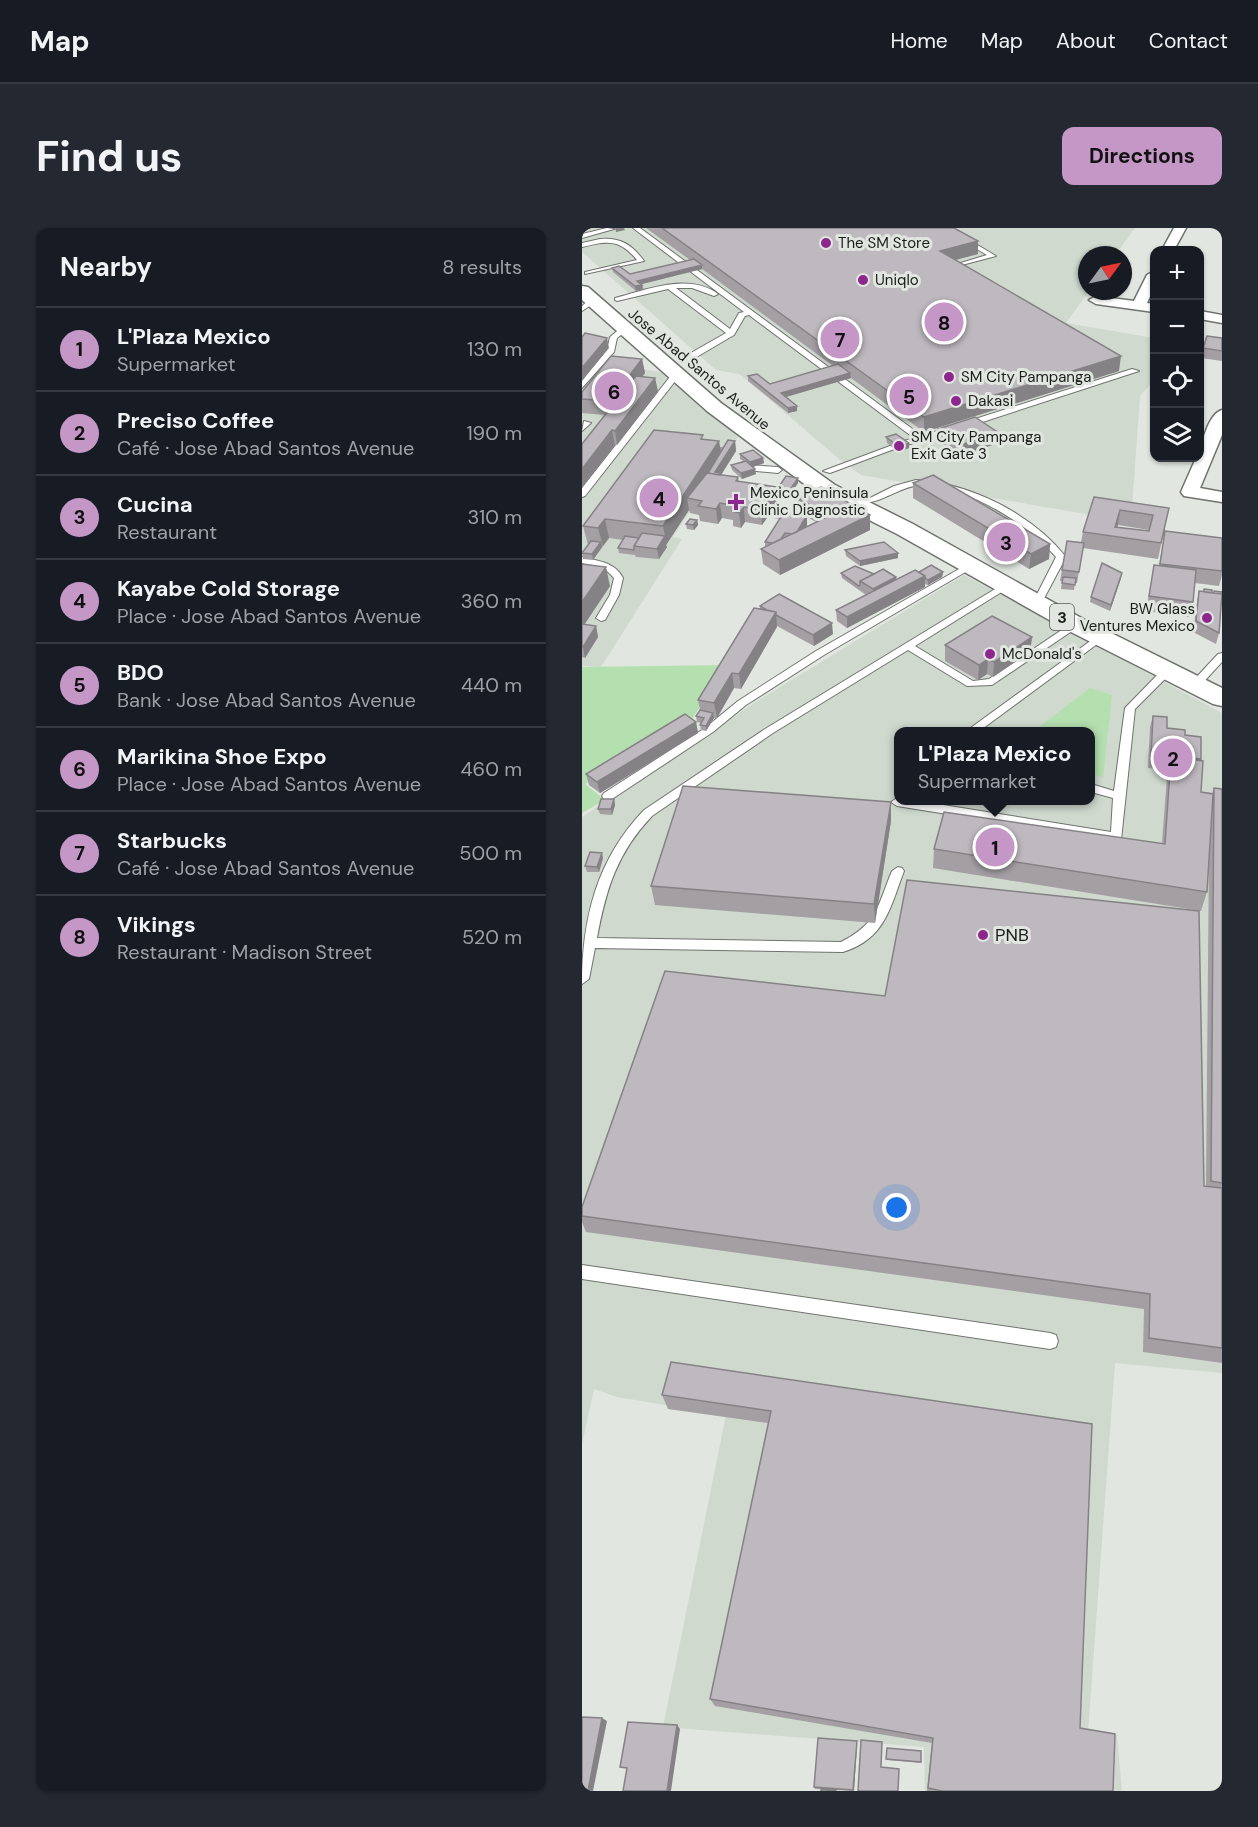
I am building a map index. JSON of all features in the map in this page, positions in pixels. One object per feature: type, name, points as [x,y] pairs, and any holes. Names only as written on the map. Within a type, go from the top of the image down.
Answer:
[{"type":"highway","name":"Jose Abad Santos Avenue","points":[[585,271],[645,324],[680,367],[826,490],[905,529],[969,567],[1076,625],[1222,698]]},
{"type":"highway","name":"Jose Abad Santos Avenue","points":[[585,298],[625,329],[642,350],[680,367]]},
{"type":"highway","points":[[625,329],[645,324]]},
{"type":"highway","name":"Jose Abad Santos Avenue","points":[[738,416],[827,471],[905,529]]},
{"type":"street","points":[[1170,246],[1180,228]]},
{"type":"street","points":[[1138,306],[1150,284]]},
{"type":"street","points":[[1096,300],[1150,307]]},
{"type":"street","points":[[1204,316],[1222,319]]},
{"type":"street","points":[[1222,415],[1190,492],[1222,497]]},
{"type":"lane","points":[[636,228],[746,313],[921,439]]},
{"type":"lane","points":[[944,228],[993,256],[956,266],[966,272]]},
{"type":"lane","points":[[582,236],[611,229]]},
{"type":"lane","points":[[582,245],[610,239],[618,240],[641,261],[585,271]]},
{"type":"lane","points":[[617,299],[671,288],[706,288],[746,313]]},
{"type":"lane","points":[[671,288],[731,333]]},
{"type":"lane","points":[[582,494],[680,367],[731,333],[746,313]]},
{"type":"lane","points":[[582,386],[611,350],[610,343],[614,335],[625,329]]},
{"type":"lane","points":[[904,444],[1135,370],[1127,366]]},
{"type":"lane","points":[[827,471],[893,448]]},
{"type":"lane","points":[[749,468],[778,470]]},
{"type":"lane","points":[[868,501],[912,483],[949,485],[1038,531],[1061,557],[1037,604]]},
{"type":"lane","points":[[582,560],[606,564],[616,570],[620,582],[601,618]]},
{"type":"lane","points":[[608,796],[709,730],[742,703],[771,684],[969,567]]},
{"type":"lane","points":[[582,979],[601,889],[615,851],[634,826],[648,813],[769,731],[1005,586]]},
{"type":"lane","points":[[908,646],[971,684],[980,685],[992,682],[1076,625]]},
{"type":"lane","points":[[977,727],[1100,637]]},
{"type":"lane","points":[[1195,685],[1222,656]]},
{"type":"lane","points":[[928,805],[1117,837],[1119,796],[1130,708],[1167,670]]},
{"type":"lane","points":[[1095,789],[1119,796]]},
{"type":"lane","points":[[890,815],[895,805]]},
{"type":"lane","points":[[590,943],[843,947],[864,936],[878,922],[900,877]]},
{"type":"lane","points":[[582,1272],[1050,1341]]},
{"type":"shaded area","name":"SM City Pampanga","points":[[582,228],[1135,228],[1122,246],[1078,246],[1078,300],[1083,300],[1066,323],[1150,337],[1150,385],[1140,396],[1131,522],[861,475],[739,374],[716,370],[582,252]]},
{"type":"shaded area","points":[[582,361],[661,372],[738,437],[673,537],[682,539],[601,667],[582,666]]},
{"type":"shaded area","points":[[964,575],[1222,713],[1222,1373],[1115,1363],[1088,1732],[1117,1735],[1122,1791],[925,1791],[924,1747],[663,1727],[726,1415],[617,1397],[594,1389],[582,1444],[582,817],[754,703]]},
{"type":"green space","points":[[726,665],[691,721],[585,784],[605,800],[582,813],[582,667]]},
{"type":"green space","points":[[1090,688],[1112,695],[1103,777],[1095,775],[1095,727],[1039,727]]},
{"type":"building","points":[[662,228],[954,228],[978,241],[940,251],[1121,356],[924,417]]},
{"type":"building","points":[[694,259],[702,265],[637,281],[642,285],[635,286],[612,268],[619,266],[630,274]]},
{"type":"building","points":[[585,333],[607,338],[582,368],[582,337]]},
{"type":"building","points":[[1207,336],[1222,338],[1222,351],[1204,348]]},
{"type":"building","points":[[611,356],[642,359],[610,401],[582,399],[582,392]]},
{"type":"building","points":[[838,364],[850,373],[781,393],[797,406],[788,408],[748,376],[757,374],[770,384]]},
{"type":"building","points":[[636,376],[655,378],[615,431],[612,430],[582,469],[582,444]]},
{"type":"building","points":[[975,417],[999,433],[961,445],[938,429]]},
{"type":"building","points":[[654,430],[703,435],[701,439],[719,441],[663,526],[605,519],[598,528],[583,526]]},
{"type":"building","points":[[896,434],[909,443],[899,447],[886,437]]},
{"type":"building","points":[[728,440],[735,441],[715,472],[721,473],[719,475],[708,473]]},
{"type":"building","points":[[753,450],[763,458],[750,462],[740,454]]},
{"type":"building","points":[[746,461],[755,469],[741,473],[731,465]]},
{"type":"building","points":[[707,473],[738,477],[736,481],[777,487],[761,510],[744,507],[739,513],[732,511],[736,506],[720,503],[716,509],[698,506],[702,501],[687,498]]},
{"type":"building","points":[[933,475],[1050,544],[1031,554],[913,483]]},
{"type":"building","points":[[786,476],[798,478],[788,493],[776,491]]},
{"type":"building","points":[[821,487],[870,515],[779,560],[761,549],[829,516],[798,498]]},
{"type":"building","points":[[1094,497],[1169,508],[1161,543],[1083,532]],"holes":[[[1120,510],[1153,515],[1149,531],[1115,527]]]},
{"type":"building","points":[[777,507],[788,509],[783,514],[773,512]]},
{"type":"building","points":[[784,512],[807,515],[797,532],[785,533],[781,539],[773,543],[765,542]]},
{"type":"building","points":[[690,519],[697,520],[693,525],[686,524]]},
{"type":"building","points":[[1165,531],[1222,538],[1222,571],[1160,564]]},
{"type":"building","points":[[642,533],[665,536],[657,549],[634,546]]},
{"type":"building","points":[[625,536],[639,538],[634,550],[618,548]]},
{"type":"building","points":[[591,541],[601,542],[592,554],[582,553]]},
{"type":"building","points":[[1067,541],[1084,543],[1079,572],[1062,570]]},
{"type":"building","points":[[884,542],[898,553],[860,561],[845,550]]},
{"type":"building","points":[[1102,563],[1122,573],[1111,605],[1091,597]]},
{"type":"building","points":[[582,564],[606,567],[582,602]]},
{"type":"building","points":[[931,565],[943,572],[928,580],[919,572]]},
{"type":"building","points":[[1154,565],[1196,570],[1193,602],[1149,596]]},
{"type":"building","points":[[855,566],[874,574],[860,581],[859,586],[841,573]]},
{"type":"building","points":[[883,569],[896,577],[873,589],[860,581]]},
{"type":"building","points":[[915,570],[925,576],[847,617],[836,610]]},
{"type":"building","points":[[1063,577],[1076,578],[1075,585],[1062,583]]},
{"type":"building","points":[[1204,589],[1212,590],[1212,593],[1204,592]]},
{"type":"building","name":"BW Glass Ventures Mexico","points":[[1199,591],[1222,594],[1219,633],[1196,621]]},
{"type":"building","points":[[779,594],[832,623],[813,635],[776,615],[776,612],[760,606]]},
{"type":"building","points":[[754,608],[776,612],[739,674],[732,673],[714,703],[698,700]]},
{"type":"building","points":[[992,616],[1032,637],[994,662],[988,659],[979,665],[945,645]]},
{"type":"building","points":[[582,624],[596,626],[583,647],[582,647]]},
{"type":"building","points":[[700,710],[713,713],[706,726],[700,725],[704,718],[696,716]]},
{"type":"building","points":[[685,714],[696,722],[597,782],[586,774]]},
{"type":"building","points":[[1153,716],[1167,717],[1167,728],[1185,730],[1185,735],[1201,737],[1201,759],[1151,757]]},
{"type":"building","points":[[1171,756],[1203,761],[1201,792],[1213,794],[1207,892],[934,849],[944,812],[1165,844]]},
{"type":"building","points":[[683,786],[891,802],[874,904],[651,886]]},
{"type":"building","points":[[1214,788],[1222,789],[1222,1183],[1211,1181]]},
{"type":"building","points":[[601,799],[614,799],[611,809],[598,809]]},
{"type":"building","points":[[590,852],[602,853],[597,867],[585,866]]},
{"type":"building","points":[[907,880],[1199,911],[1204,1186],[1222,1188],[1222,1348],[1149,1338],[1150,1294],[582,1216],[582,1207],[665,971],[885,996]]},
{"type":"building","points":[[671,1362],[1092,1424],[1080,1728],[1115,1734],[1113,1791],[942,1791],[928,1788],[933,1738],[710,1699],[771,1411],[662,1395]]},
{"type":"building","points":[[582,1717],[602,1718],[588,1791],[582,1791]]},
{"type":"building","points":[[628,1722],[677,1725],[667,1791],[623,1791],[627,1768],[620,1767]]},
{"type":"building","points":[[818,1738],[857,1741],[853,1790],[814,1787]]},
{"type":"building","points":[[861,1740],[882,1742],[881,1767],[899,1769],[898,1791],[858,1791]]},
{"type":"building","points":[[887,1748],[921,1751],[921,1762],[886,1759]]},
{"type":"place","name":"The SM Store","points":[[826,243]]},
{"type":"place","name":"Uniqlo","points":[[863,280]]},
{"type":"place","name":"Vikings","points":[[944,322]]},
{"type":"place","name":"Starbucks","points":[[840,339]]},
{"type":"place","name":"SM City Pampanga","points":[[949,377]]},
{"type":"place","name":"Marikina Shoe Expo","points":[[614,391]]},
{"type":"place","name":"BDO","points":[[909,396]]},
{"type":"place","name":"Dakasi","points":[[956,401]]},
{"type":"place","name":"SM City Pampanga Exit Gate 3","points":[[899,446]]},
{"type":"place","name":"Kayabe Cold Storage","points":[[659,498]]},
{"type":"place","name":"Mexico Peninsula Clinic Diagnostic","points":[[736,502]]},
{"type":"place","name":"Cucina","points":[[1006,542]]},
{"type":"place","name":"BW Glass Ventures Mexico","points":[[1207,618]]},
{"type":"place","name":"McDonald's","points":[[990,654]]},
{"type":"place","name":"Preciso Coffee","points":[[1173,758]]},
{"type":"place","name":"L'Plaza Mexico","points":[[995,847]]},
{"type":"place","name":"PNB","points":[[983,935]]}]
